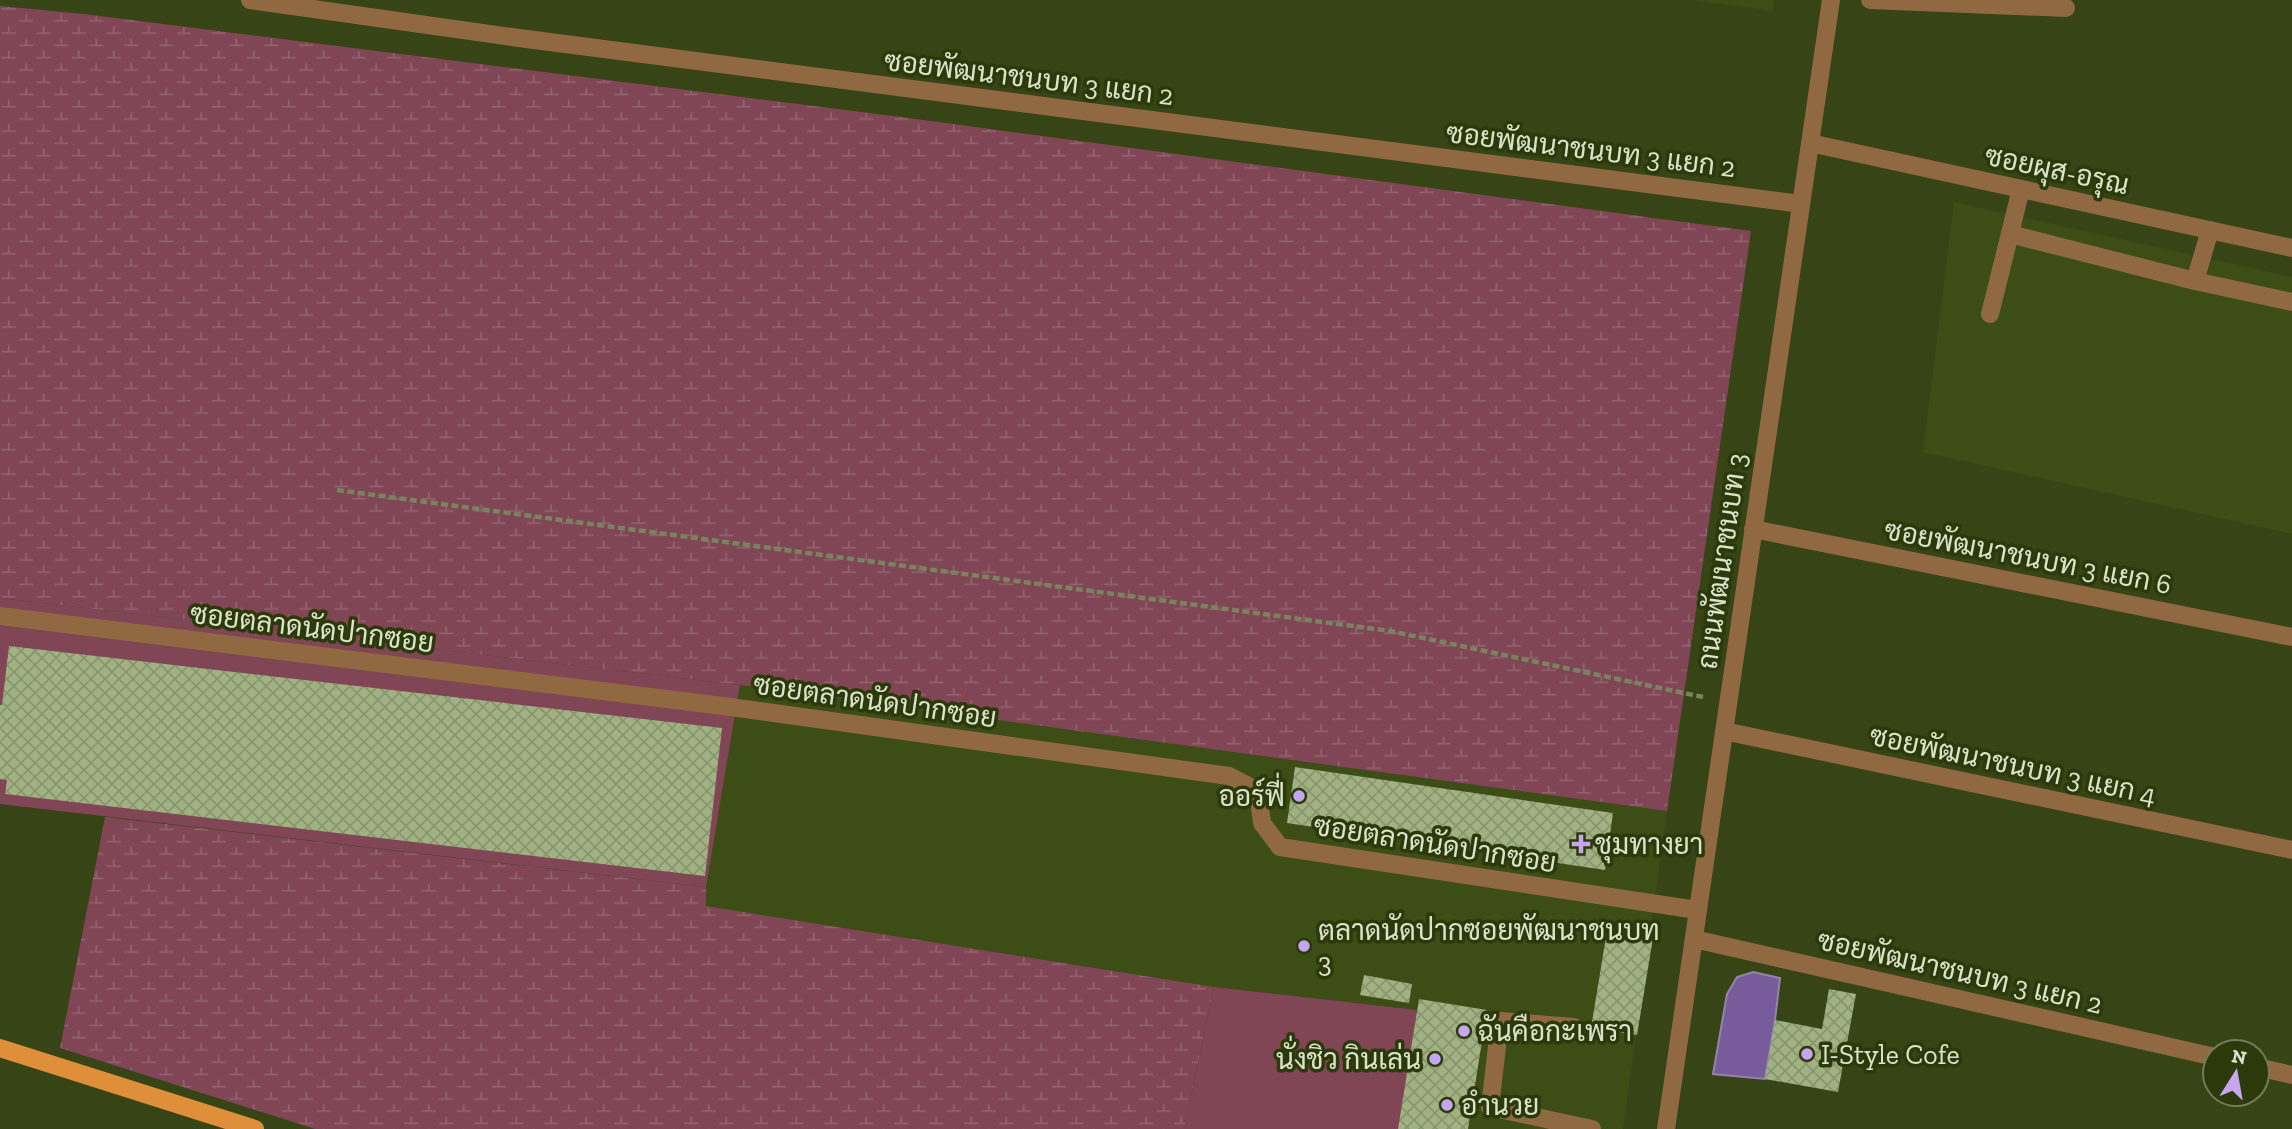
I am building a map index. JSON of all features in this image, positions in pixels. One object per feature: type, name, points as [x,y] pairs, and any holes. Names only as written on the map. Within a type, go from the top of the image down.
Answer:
[{"type":"main road","points":[[0,1048],[255,1129]]},
{"type":"street","name":"ซอยพัฒนาชนบท 3 แยก 2","points":[[250,0],[560,44],[1801,204]]},
{"type":"street","name":"ถนนพัฒนาชนบท 3","points":[[1666,1129],[1831,0]]},
{"type":"street","points":[[1870,0],[2066,8]]},
{"type":"street","name":"ซอยผุส-อรุณ","points":[[1810,143],[2292,248]]},
{"type":"street","points":[[1990,314],[2021,189]]},
{"type":"street","points":[[2195,281],[2210,230]]},
{"type":"street","points":[[2010,234],[2195,281],[2292,302]]},
{"type":"street","name":"ซอยพัฒนาชนบท 3 แยก 6","points":[[1753,529],[2292,637]]},
{"type":"street","name":"ซอยตลาดนัดปากซอย","points":[[0,616],[737,708],[1229,776],[1258,791],[1262,823],[1280,847],[1698,910]]},
{"type":"street","name":"ซอยพัฒนาชนบท 3 แยก 4","points":[[1724,731],[2292,850]]},
{"type":"street","name":"ซอยพัฒนาชนบท 3 แยก 2","points":[[1694,939],[2201,1054]]},
{"type":"street","points":[[1574,1027],[1500,1021],[1490,1107],[1591,1129]]},
{"type":"street","points":[[2271,1070],[2292,1074]]},
{"type":"path","points":[[337,490],[1390,631],[1728,702]]},
{"type":"shaded area","points":[[1692,0],[1774,0],[1773,11]]},
{"type":"shaded area","points":[[1954,202],[2292,277],[2292,534],[1923,452]]},
{"type":"shaded area","name":"ตลาดนัดปากซอยพัฒนาชนบท 3","points":[[740,685],[1667,811],[1623,1129],[1403,1129],[1417,1010],[1214,987],[705,906]]},
{"type":"shaded area","points":[[1753,972],[1780,978],[1765,1079],[1713,1074],[1727,994],[1737,977]]},
{"type":"green space","points":[[0,6],[84,14],[901,117],[1751,231],[1667,811],[740,685],[0,598]]},
{"type":"green space","points":[[0,598],[740,685],[706,887],[0,804]]},
{"type":"green space","points":[[105,817],[706,887],[706,906],[1214,987],[1184,1129],[315,1129],[60,1048]]},
{"type":"green space","points":[[1214,987],[1417,1010],[1403,1129],[1184,1129]]},
{"type":"building","points":[[9,646],[722,728],[705,876],[5,794],[7,780],[0,779],[0,705]]},
{"type":"building","points":[[1295,767],[1613,813],[1605,870],[1287,823]]},
{"type":"building","points":[[1607,931],[1653,938],[1637,1035],[1591,1028]]},
{"type":"building","points":[[1364,975],[1412,984],[1409,1003],[1360,995]]},
{"type":"building","name":"I-Style Cofe","points":[[1829,989],[1856,994],[1838,1092],[1765,1079],[1775,1020],[1822,1029]]},
{"type":"building","points":[[1419,999],[1487,1010],[1468,1129],[1398,1129]]},
{"type":"place","name":"ออร์ฟี่","points":[[1299,796]]},
{"type":"place","name":"ชุมทางยา","points":[[1581,844]]},
{"type":"place","name":"ตลาดนัดปากซอยพัฒนาชนบท 3","points":[[1304,946]]},
{"type":"place","name":"ฉันคือกะเพรา","points":[[1464,1031]]},
{"type":"place","name":"I-Style Cofe","points":[[1807,1054]]},
{"type":"place","name":"นั่งชิว กินเล่น","points":[[1435,1059]]},
{"type":"place","name":"อำนวย","points":[[1447,1105]]}]
